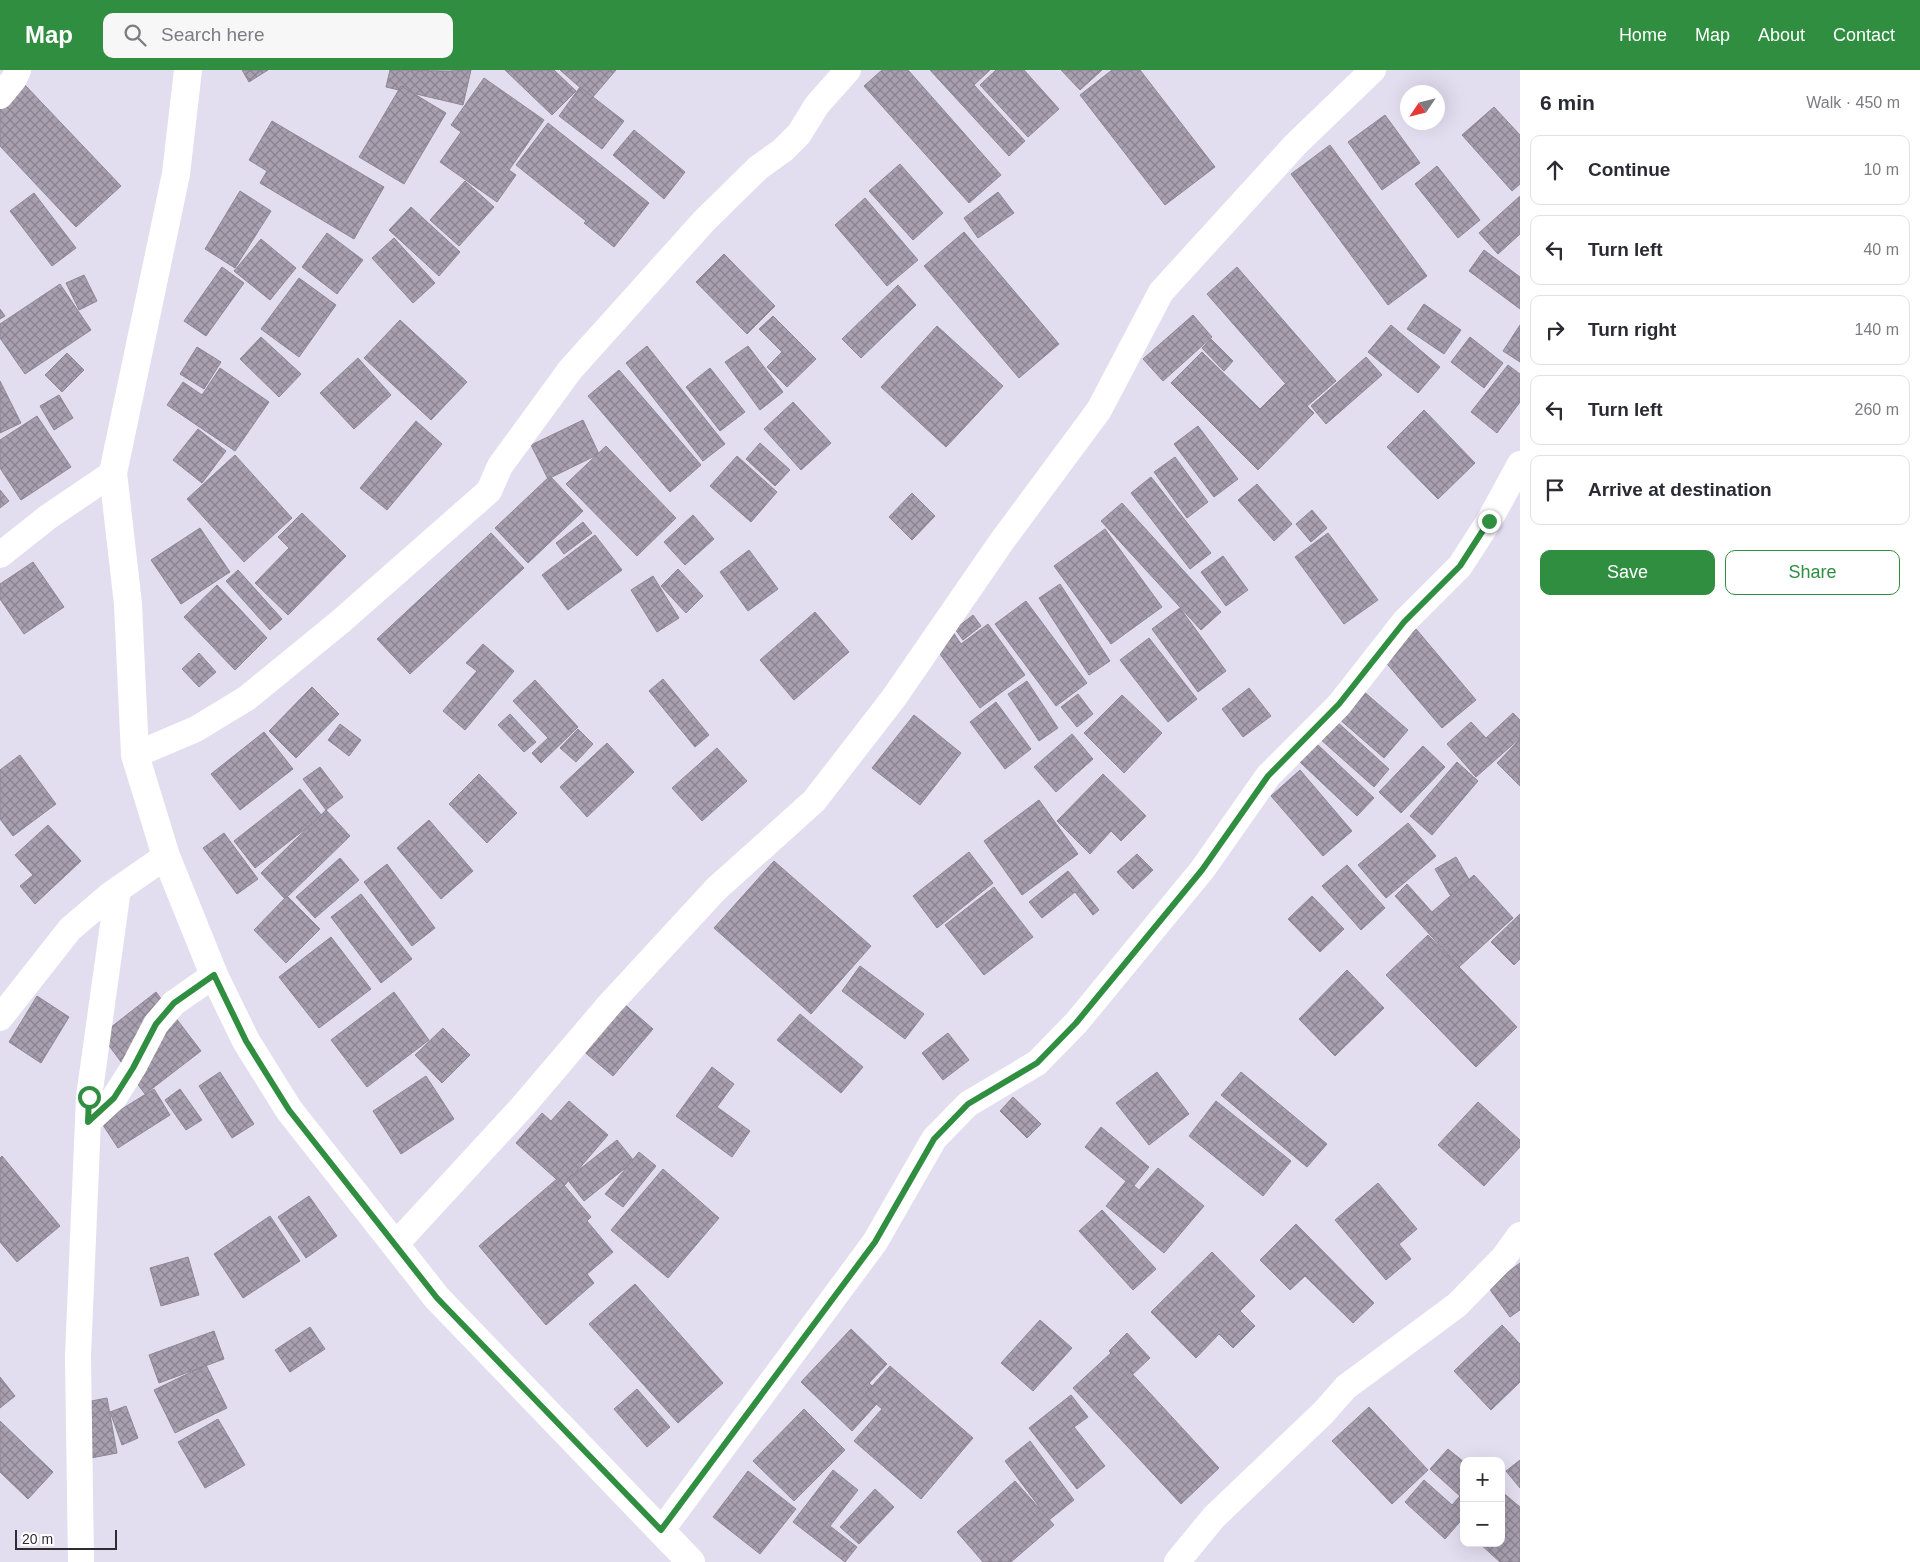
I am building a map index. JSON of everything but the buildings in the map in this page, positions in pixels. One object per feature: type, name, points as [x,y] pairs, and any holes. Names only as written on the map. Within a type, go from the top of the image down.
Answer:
[{"type":"street","points":[[0,96],[14,79],[18,70]]},
{"type":"street","points":[[188,70],[176,174],[113,473],[128,604],[135,755],[166,856],[214,975],[246,1041],[289,1110],[437,1298],[691,1562]]},
{"type":"street","points":[[135,755],[196,728],[247,698],[340,622],[489,491],[500,466],[570,370],[704,221],[758,168],[783,150],[799,134],[817,105],[848,70]]},
{"type":"street","points":[[395,1245],[523,1106],[609,1005],[716,889],[814,801],[893,699],[1002,541],[1099,410],[1161,292],[1296,144],[1373,70]]},
{"type":"street","points":[[661,1530],[875,1242],[934,1139],[968,1104],[1037,1063],[1076,1023],[1202,870],[1268,776],[1339,704],[1404,622],[1460,566],[1489,521],[1520,464]]},
{"type":"street","points":[[0,555],[48,517],[113,473]]},
{"type":"street","points":[[0,1018],[70,929],[118,889],[166,856]]},
{"type":"street","points":[[81,1562],[78,1356],[89,1097],[118,889]]},
{"type":"street","points":[[88,1122],[114,1098],[133,1068],[156,1024],[174,1003],[214,975]]},
{"type":"street","points":[[1177,1562],[1214,1517],[1323,1413],[1346,1386],[1457,1305],[1504,1256],[1520,1235]]},
{"type":"route","points":[[89,1097],[88,1122],[114,1098],[133,1068],[156,1024],[174,1003],[214,975],[246,1041],[289,1110],[437,1298],[661,1530],[875,1242],[934,1139],[968,1104],[1037,1063],[1076,1023],[1202,870],[1268,776],[1339,704],[1404,622],[1460,566],[1489,521]]}]
